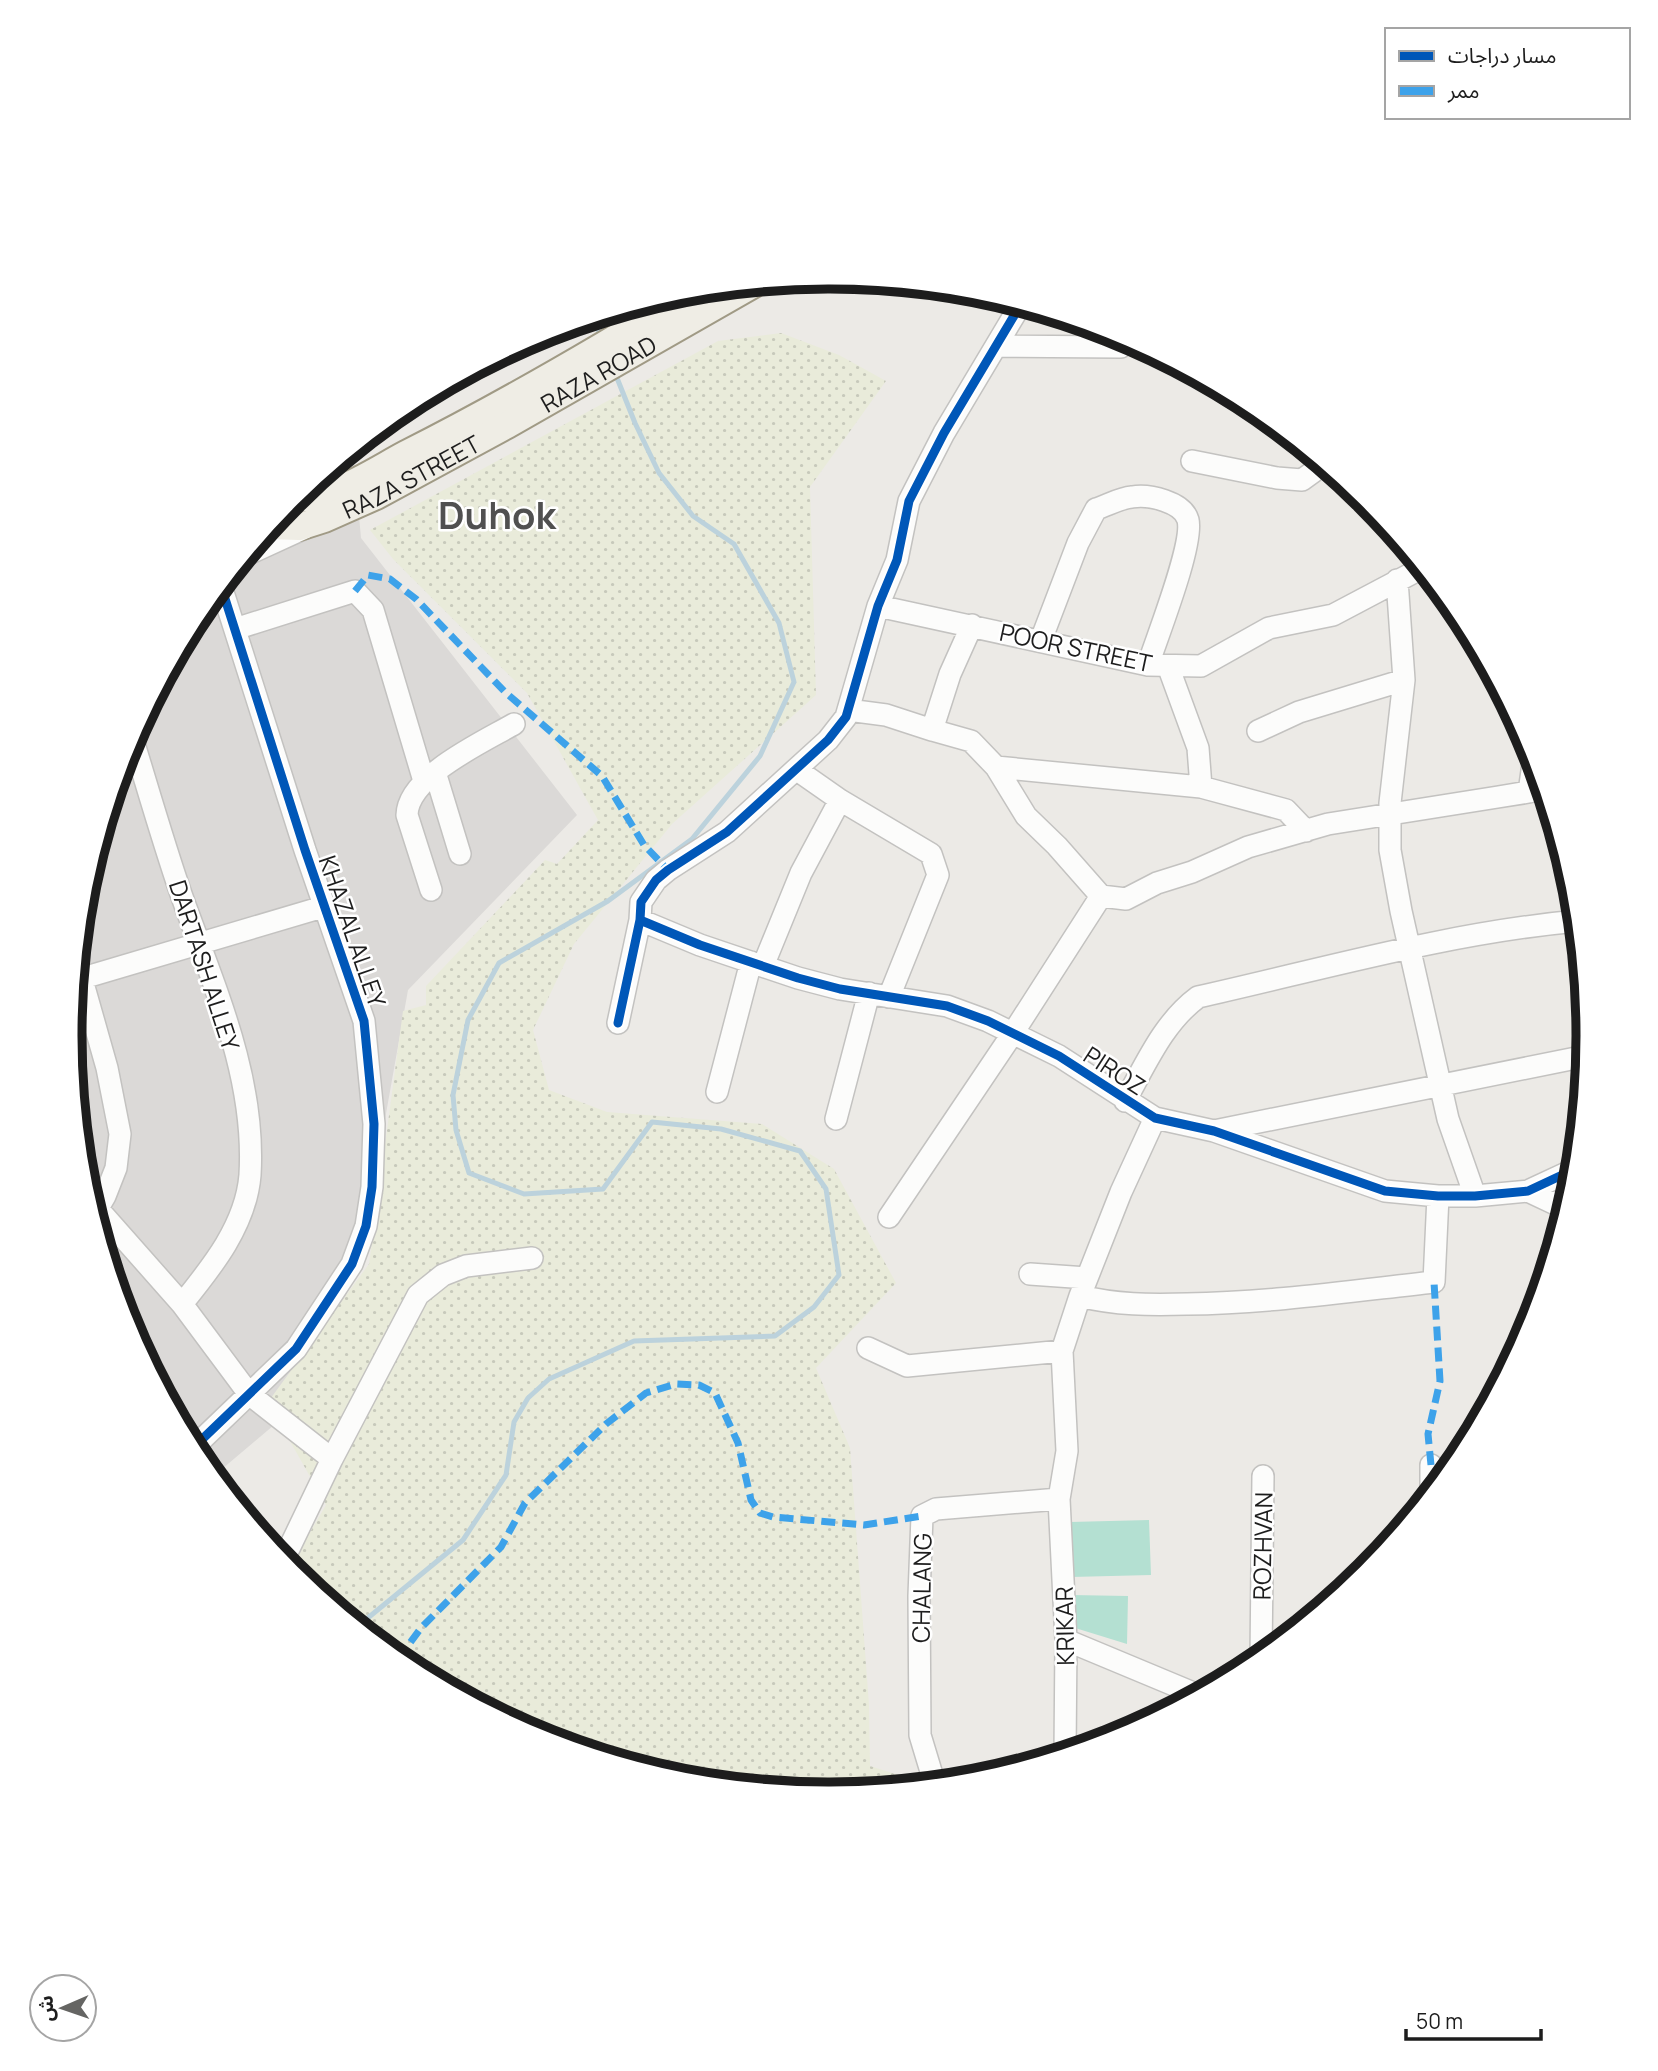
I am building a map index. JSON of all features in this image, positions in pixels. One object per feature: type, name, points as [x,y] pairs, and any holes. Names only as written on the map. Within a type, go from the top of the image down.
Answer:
[{"type":"main road","name":"RAZA ROAD","points":[[504,416],[688,303]]},
{"type":"main road","name":"RAZA STREET","points":[[312,497],[504,416]]},
{"type":"main road","name":"RAZA STREET","points":[[282,528],[299,527],[328,518],[376,496],[504,416]]},
{"type":"street","points":[[618,1023],[640,919],[641,902],[656,880],[727,832],[797,770],[828,740],[846,717],[878,606],[897,559],[909,501],[944,433],[1016,313]]},
{"type":"street","points":[[997,346],[1117,347]]},
{"type":"street","points":[[1192,461],[1277,478],[1302,480],[1315,469]]},
{"type":"street","points":[[1041,640],[1078,542],[1097,509],[1132,496],[1153,497],[1180,508],[1188,519],[1189,541],[1158,665],[1198,748],[1200,787]]},
{"type":"street","points":[[265,546],[328,518]]},
{"type":"street","name":"POOR STREET","points":[[878,606],[1158,665],[1200,666],[1269,628],[1333,615],[1414,572]]},
{"type":"street","points":[[1397,580],[1404,680],[1390,814],[1390,850],[1448,1119],[1475,1196]]},
{"type":"street","points":[[235,629],[355,591],[373,610],[429,776],[460,854]]},
{"type":"street","name":"KHAZAL ALLEY","points":[[202,1440],[296,1349],[352,1264],[366,1226],[372,1187],[374,1124],[364,1021],[301,837],[225,598]]},
{"type":"street","points":[[932,730],[950,674],[972,625]]},
{"type":"street","points":[[1258,730],[1299,712],[1404,680]]},
{"type":"street","points":[[848,710],[886,716],[971,741],[996,767],[1026,816],[1101,896],[1126,899],[1157,883],[1192,872],[1248,847],[1328,824],[1534,789]]},
{"type":"street","points":[[431,890],[407,815],[407,805],[412,794],[429,776],[514,724]]},
{"type":"street","name":"DARTASH ALLEY","points":[[137,754],[181,892],[230,1025],[248,1114],[250,1177],[239,1217],[222,1250],[182,1304]]},
{"type":"street","points":[[996,767],[1200,787],[1286,810],[1306,831]]},
{"type":"street","points":[[797,770],[840,800],[932,854],[938,875],[879,995],[836,1119]]},
{"type":"street","points":[[717,1092],[757,964],[840,800]]},
{"type":"street","points":[[889,1217],[1101,896]]},
{"type":"street","points":[[86,969],[200,944],[326,906]]},
{"type":"street","name":"PIROZ","points":[[640,919],[700,945],[798,978],[947,1006],[988,1021],[1059,1056],[1155,1118],[1214,1131],[1385,1191],[1475,1196],[1528,1191],[1562,1175]]},
{"type":"street","points":[[1125,1101],[1166,1028],[1183,1008],[1198,997],[1409,948],[1479,934],[1566,922]]},
{"type":"street","points":[[84,985],[107,1068],[120,1134],[116,1168],[101,1200]]},
{"type":"street","points":[[1214,1131],[1575,1058]]},
{"type":"street","points":[[868,1348],[907,1366],[1062,1351],[1121,1192],[1155,1118]]},
{"type":"street","points":[[1528,1191],[1556,1204]]},
{"type":"street","points":[[1030,1274],[1084,1287],[1107,1303],[1143,1305],[1230,1304],[1434,1282],[1438,1196]]},
{"type":"street","points":[[107,1223],[182,1304],[249,1394],[332,1459]]},
{"type":"street","points":[[289,1551],[332,1459],[418,1295],[443,1275],[466,1266],[532,1258]]},
{"type":"street","name":"KRIKAR","points":[[1062,1351],[1067,1451],[1059,1499],[1066,1640],[1065,1744]]},
{"type":"street","points":[[1431,1465],[1431,1476]]},
{"type":"street","name":"ROZHVAN","points":[[1261,1644],[1263,1476]]},
{"type":"street","name":"CHALANG","points":[[932,1775],[920,1735],[919,1596],[922,1517],[936,1510],[1059,1499]]},
{"type":"street","points":[[1066,1640],[1187,1690]]},
{"type":"shaded area","points":[[354,460],[361,538],[577,815],[408,990],[366,1226],[320,1386],[222,1469],[182,1409],[159,1366],[122,1276],[108,1229],[89,1133],[84,1084],[82,1035],[89,938],[108,842],[122,795],[159,705],[182,662],[208,621],[268,543],[301,507]]},
{"type":"green space","points":[[781,333],[839,355],[886,381],[810,487],[816,695],[672,824],[574,944],[533,1030],[549,1090],[607,1112],[762,1124],[834,1169],[896,1283],[816,1368],[850,1448],[869,1705],[870,1766],[908,1778],[878,1781],[780,1781],[683,1768],[589,1743],[499,1705],[456,1682],[374,1628],[295,1558],[326,1505],[268,1402],[369,1264],[403,1011],[426,1005],[426,986],[545,860],[557,864],[598,820],[527,693],[393,559],[370,530],[718,341]]},
{"type":"green space","points":[[502,365],[420,411],[456,389]]},
{"type":"green space","points":[[1149,1520],[1151,1575],[1071,1577],[1070,1522]]},
{"type":"green space","points":[[1071,1595],[1128,1596],[1127,1644],[1072,1627]]},
{"type":"waterway","points":[[596,326],[601,337]]},
{"type":"waterway","points":[[365,1620],[463,1540],[506,1475],[514,1422],[528,1398],[549,1379],[634,1341],[775,1336],[814,1307],[839,1275],[826,1189],[800,1151],[721,1129],[652,1122],[603,1189],[524,1194],[469,1173],[456,1130],[453,1095],[468,1020],[499,963],[608,901],[692,839],[760,756],[794,682],[779,623],[734,544],[693,516],[659,473],[615,373]]},
{"type":"marked path","points":[[355,591],[368,575],[390,579],[416,599],[505,692],[602,776],[644,845],[668,870]]},
{"type":"marked path","points":[[1431,1465],[1428,1434],[1440,1381],[1434,1282]]},
{"type":"marked path","points":[[405,1650],[421,1628],[501,1547],[525,1503],[606,1424],[646,1393],[676,1384],[699,1385],[715,1393],[738,1443],[751,1500],[760,1513],[773,1517],[864,1525],[922,1516]]},
{"type":"cycle path","points":[[618,1023],[640,920],[641,902],[656,880],[727,832],[828,740],[846,717],[878,606],[897,560],[909,501],[944,433],[1016,313]]},
{"type":"cycle path","points":[[202,1440],[296,1349],[352,1264],[366,1226],[372,1187],[374,1124],[364,1021],[305,850],[225,598]]},
{"type":"cycle path","points":[[640,920],[700,945],[798,978],[840,989],[947,1006],[988,1021],[1059,1056],[1155,1118],[1214,1131],[1385,1191],[1475,1196],[1528,1191],[1562,1175]]},
{"type":"district","name":"Duhok","points":[[497,514]]}]
